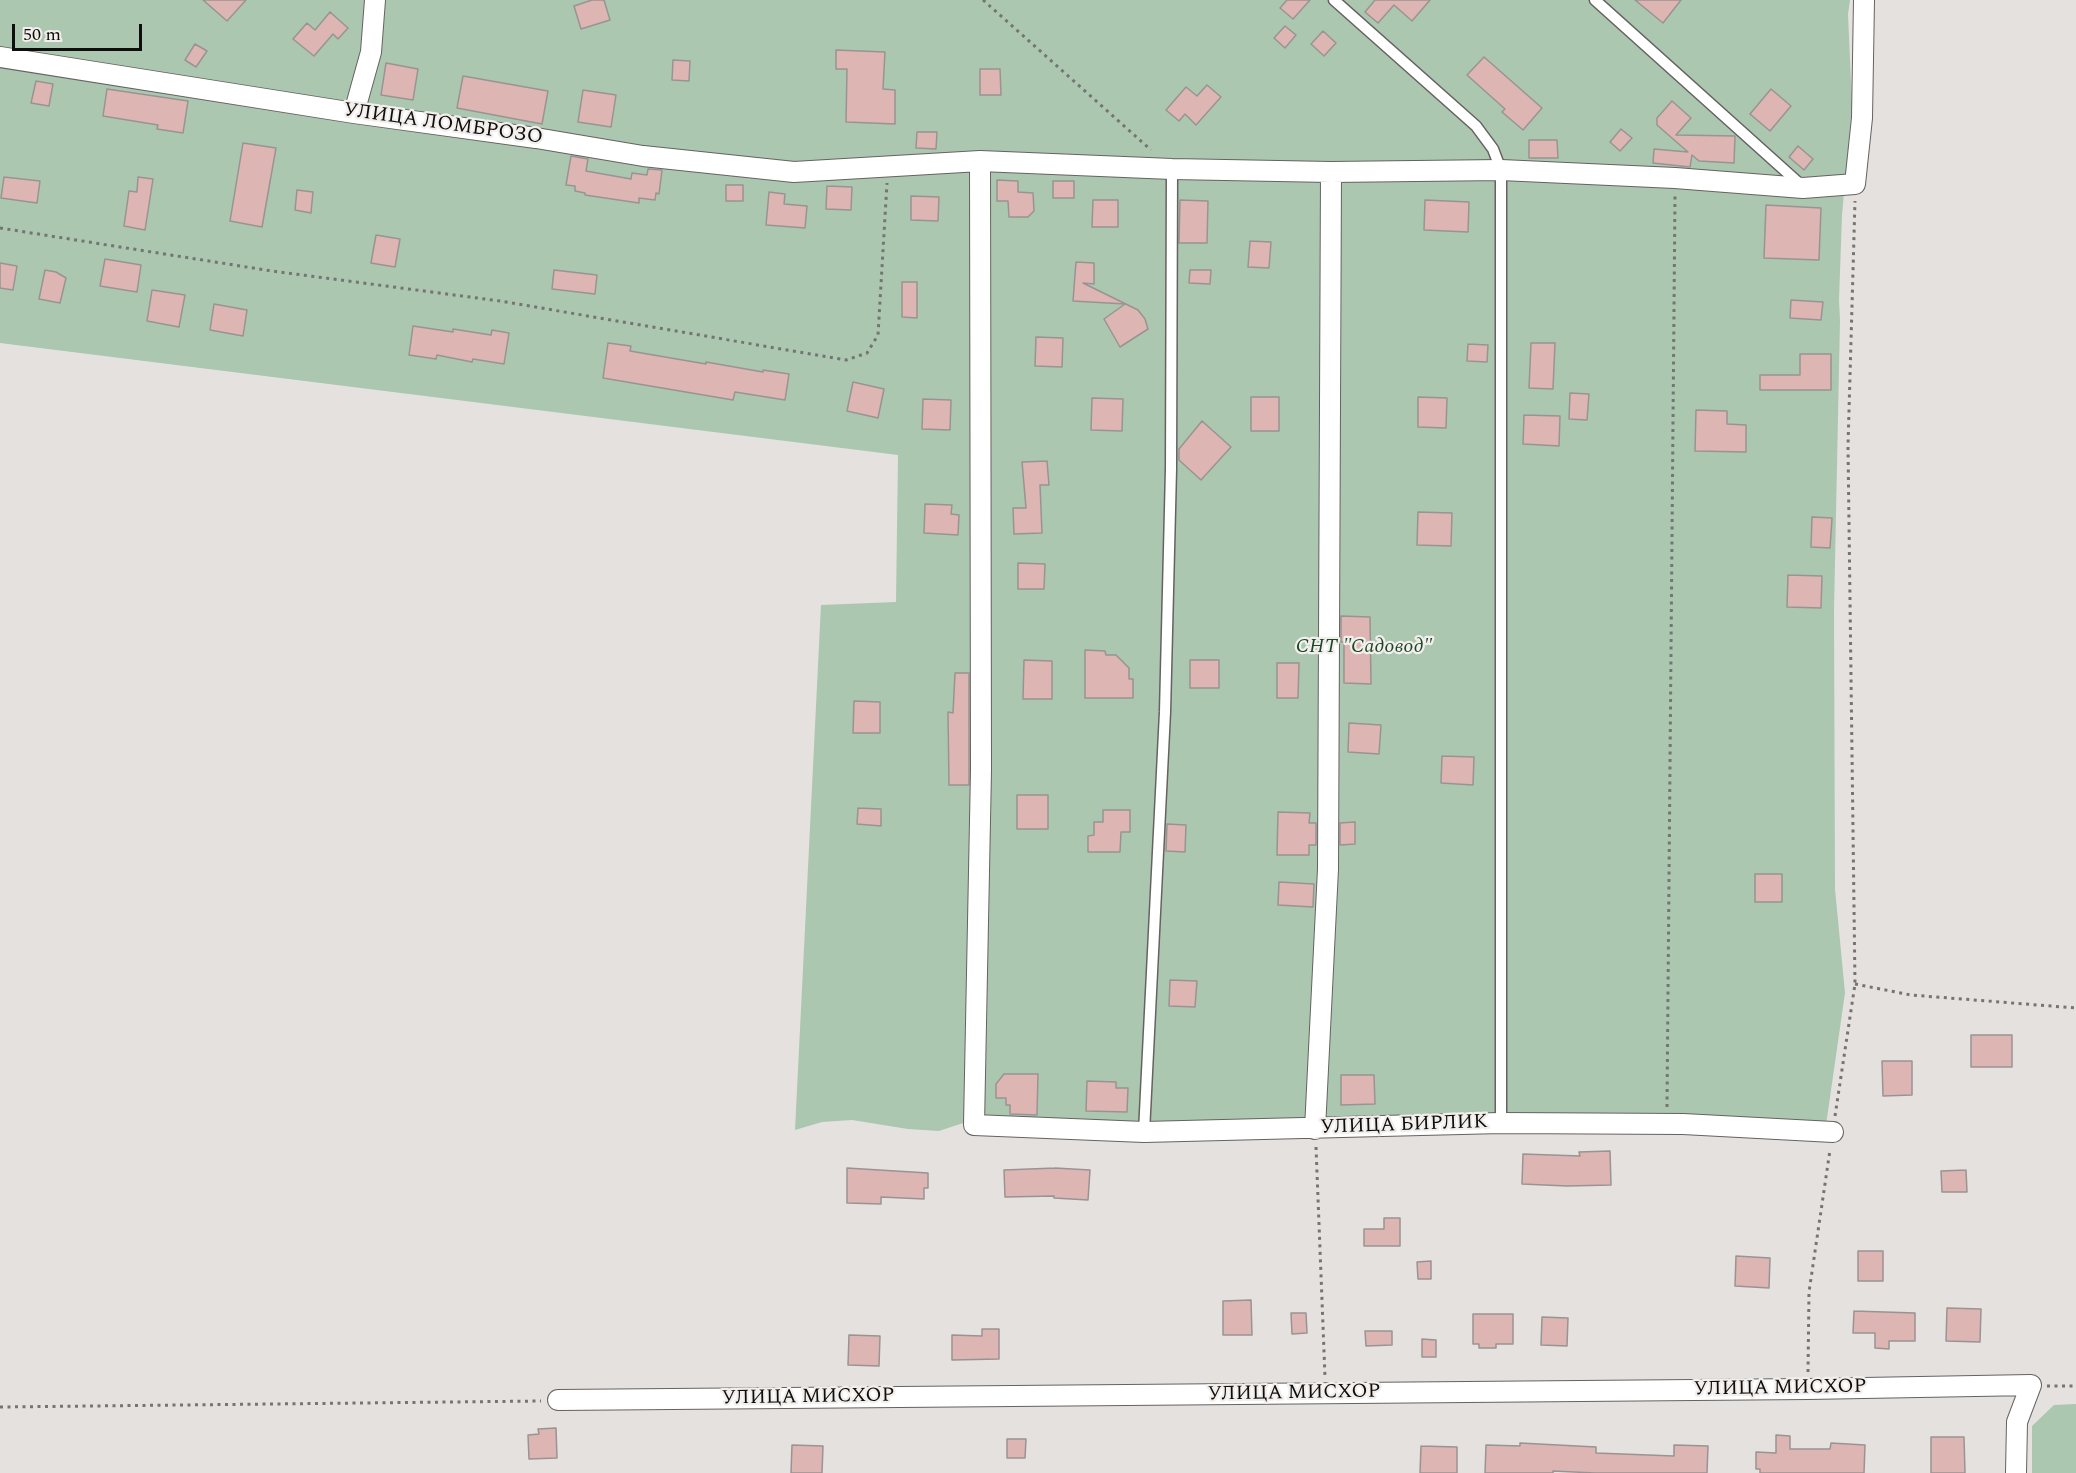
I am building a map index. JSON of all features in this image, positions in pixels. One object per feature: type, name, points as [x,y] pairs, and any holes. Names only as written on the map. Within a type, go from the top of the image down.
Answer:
[{"type":"street","points":[[354,113],[371,52],[375,0]]},
{"type":"street","points":[[1855,184],[1862,118],[1861,2]]},
{"type":"street","name":"УЛИЦА ЛОМБРОЗО","points":[[0,57],[643,156],[794,172],[980,161],[1172,169],[1331,172],[1501,170],[1675,178],[1803,188],[1855,184]]},
{"type":"street","name":"УЛИЦА БИРЛИК","points":[[980,161],[981,770],[975,1125],[1144,1132],[1501,1123],[1667,1124],[1833,1132]]},
{"type":"street","points":[[1315,1129],[1328,869],[1331,172]]},
{"type":"street","points":[[2016,1473],[2017,1422],[2031,1385]]},
{"type":"street","name":"УЛИЦА МИСХОР","points":[[558,1400],[1325,1394],[2031,1385]]},
{"type":"lane","points":[[1334,0],[1476,126],[1493,149],[1501,170],[1501,1123]]},
{"type":"lane","points":[[1595,0],[1803,188]]},
{"type":"lane","points":[[1144,1132],[1165,712],[1171,469],[1172,169]]},
{"type":"path","points":[[983,0],[1172,169]]},
{"type":"path","points":[[0,228],[272,271],[500,300],[846,360],[867,353],[878,335],[888,166]]},
{"type":"path","points":[[1667,1124],[1675,178]]},
{"type":"path","points":[[1808,1389],[1809,1292],[1855,984],[1848,446],[1855,184]]},
{"type":"path","points":[[1855,984],[1911,995],[2076,1008]]},
{"type":"path","points":[[1315,1129],[1325,1394]]},
{"type":"path","points":[[2031,1385],[2076,1386]]},
{"type":"path","points":[[0,1407],[558,1400]]},
{"type":"green space","name":"СНТ \"Садовод\"","points":[[0,0],[1850,0],[1848,14],[1852,106],[1842,215],[1834,610],[1835,889],[1845,993],[1826,1125],[1493,1116],[1134,1122],[987,1115],[939,1131],[908,1129],[852,1120],[822,1122],[795,1130],[821,605],[896,602],[898,455],[0,343]]},
{"type":"green space","points":[[2076,1404],[2076,1473],[2032,1473],[2032,1426],[2054,1405]]},
{"type":"building","points":[[203,0],[246,0],[227,21]]},
{"type":"building","points":[[592,0],[604,0],[610,20],[581,29],[574,6]]},
{"type":"building","points":[[1287,0],[1310,0],[1293,19],[1280,8]]},
{"type":"building","points":[[1375,0],[1430,0],[1412,21],[1394,5],[1378,23],[1365,12]]},
{"type":"building","points":[[1635,0],[1681,0],[1663,23]]},
{"type":"building","points":[[330,12],[348,28],[338,39],[333,34],[314,56],[293,39],[307,23],[315,30]]},
{"type":"building","points":[[1285,26],[1296,35],[1285,48],[1274,38]]},
{"type":"building","points":[[1323,31],[1336,43],[1324,56],[1311,44]]},
{"type":"building","points":[[195,44],[207,51],[196,67],[185,60]]},
{"type":"building","points":[[836,50],[885,52],[883,89],[895,90],[895,124],[846,122],[847,69],[836,69]]},
{"type":"building","points":[[1484,57],[1542,108],[1523,130],[1502,112],[1505,109],[1467,75]]},
{"type":"building","points":[[673,60],[690,61],[689,81],[672,80]]},
{"type":"building","points":[[386,63],[418,69],[413,100],[381,95]]},
{"type":"building","points":[[980,69],[1000,69],[1001,95],[980,95]]},
{"type":"building","points":[[463,76],[548,91],[542,124],[457,108]]},
{"type":"building","points":[[36,81],[53,84],[49,106],[31,103]]},
{"type":"building","points":[[1207,85],[1221,97],[1196,125],[1185,114],[1179,121],[1166,110],[1186,87],[1197,96]]},
{"type":"building","points":[[107,89],[188,101],[183,133],[157,129],[158,125],[103,116]]},
{"type":"building","points":[[1771,89],[1791,106],[1770,131],[1750,114]]},
{"type":"building","points":[[583,90],[616,95],[611,127],[578,122]]},
{"type":"building","points":[[1672,101],[1691,118],[1676,135],[1735,136],[1734,163],[1699,161],[1692,155],[1690,167],[1653,163],[1654,149],[1688,152],[1657,125],[1657,118]]},
{"type":"building","points":[[1621,129],[1632,138],[1620,151],[1610,142]]},
{"type":"building","points":[[917,132],[937,132],[936,149],[916,148]]},
{"type":"building","points":[[1529,140],[1557,140],[1558,158],[1529,158]]},
{"type":"building","points":[[243,143],[276,148],[262,227],[230,221]]},
{"type":"building","points":[[1798,146],[1813,159],[1804,170],[1789,157]]},
{"type":"building","points":[[571,156],[588,159],[586,171],[631,179],[632,173],[647,175],[648,169],[662,170],[659,194],[656,193],[655,200],[639,198],[639,203],[585,195],[585,193],[575,191],[575,186],[566,185]]},
{"type":"building","points":[[4,177],[40,181],[37,203],[1,198]]},
{"type":"building","points":[[138,177],[153,179],[145,230],[124,226],[129,191],[137,192]]},
{"type":"building","points":[[997,180],[1018,181],[1018,192],[1033,193],[1034,211],[1028,217],[1009,217],[1008,201],[997,201]]},
{"type":"building","points":[[1053,181],[1074,181],[1074,198],[1053,198]]},
{"type":"building","points":[[726,185],[743,185],[743,201],[726,201]]},
{"type":"building","points":[[827,186],[852,187],[851,210],[826,209]]},
{"type":"building","points":[[297,190],[313,192],[311,213],[295,210]]},
{"type":"building","points":[[769,192],[785,194],[784,204],[807,206],[805,228],[766,225]]},
{"type":"building","points":[[911,196],[939,197],[938,221],[911,220]]},
{"type":"building","points":[[1093,200],[1118,200],[1118,227],[1092,227]]},
{"type":"building","points":[[1180,200],[1208,201],[1207,243],[1179,243]]},
{"type":"building","points":[[1425,200],[1469,202],[1468,232],[1424,230]]},
{"type":"building","points":[[1766,205],[1821,208],[1819,260],[1764,258]]},
{"type":"building","points":[[376,235],[400,239],[395,267],[371,263]]},
{"type":"building","points":[[1250,241],[1271,242],[1269,268],[1248,267]]},
{"type":"building","points":[[105,259],[141,265],[137,292],[100,286]]},
{"type":"building","points":[[1076,262],[1094,263],[1094,284],[1083,283],[1138,310],[1145,319],[1148,329],[1120,347],[1104,319],[1125,304],[1073,301]]},
{"type":"building","points":[[0,263],[17,266],[13,290],[0,288]]},
{"type":"building","points":[[45,270],[56,272],[66,278],[60,303],[39,299]]},
{"type":"building","points":[[554,270],[597,275],[595,294],[552,289]]},
{"type":"building","points":[[1190,270],[1211,270],[1210,284],[1189,283]]},
{"type":"building","points":[[902,282],[917,282],[917,318],[902,317]]},
{"type":"building","points":[[152,290],[185,295],[179,327],[147,321]]},
{"type":"building","points":[[1791,300],[1823,302],[1821,320],[1790,318]]},
{"type":"building","points":[[214,304],[247,310],[243,336],[210,330]]},
{"type":"building","points":[[413,326],[491,335],[492,330],[509,333],[504,364],[473,359],[472,362],[437,355],[436,359],[409,355]]},
{"type":"building","points":[[1036,337],[1063,338],[1062,367],[1035,366]]},
{"type":"building","points":[[608,343],[631,346],[630,351],[706,364],[706,362],[789,374],[785,400],[735,392],[733,400],[603,378]]},
{"type":"building","points":[[1531,343],[1555,343],[1553,389],[1529,388]]},
{"type":"building","points":[[1468,344],[1488,345],[1487,362],[1467,361]]},
{"type":"building","points":[[1800,354],[1831,354],[1831,390],[1760,390],[1760,375],[1800,375]]},
{"type":"building","points":[[853,382],[884,389],[878,418],[847,411]]},
{"type":"building","points":[[1570,393],[1589,394],[1587,420],[1569,419]]},
{"type":"building","points":[[1251,397],[1279,397],[1279,431],[1251,431]]},
{"type":"building","points":[[1418,397],[1447,398],[1446,428],[1418,427]]},
{"type":"building","points":[[1092,398],[1123,399],[1122,431],[1091,430]]},
{"type":"building","points":[[923,399],[951,400],[950,430],[922,429]]},
{"type":"building","points":[[1696,410],[1727,411],[1727,424],[1746,425],[1746,452],[1695,451]]},
{"type":"building","points":[[1524,415],[1560,416],[1559,446],[1523,444]]},
{"type":"building","points":[[1202,421],[1231,447],[1201,480],[1179,460],[1179,449]]},
{"type":"building","points":[[1047,461],[1049,485],[1040,485],[1042,533],[1014,534],[1013,508],[1026,508],[1022,462]]},
{"type":"building","points":[[925,504],[952,505],[951,514],[959,515],[958,535],[924,533]]},
{"type":"building","points":[[1418,512],[1452,513],[1451,546],[1417,545]]},
{"type":"building","points":[[1812,517],[1832,518],[1830,548],[1811,547]]},
{"type":"building","points":[[1018,563],[1045,564],[1044,589],[1018,589]]},
{"type":"building","points":[[1788,575],[1822,576],[1821,608],[1787,607]]},
{"type":"building","points":[[1341,616],[1370,617],[1371,684],[1344,683],[1344,642],[1341,642]]},
{"type":"building","points":[[1085,650],[1105,651],[1106,655],[1116,655],[1129,668],[1129,679],[1133,679],[1133,698],[1085,698]]},
{"type":"building","points":[[1024,660],[1052,661],[1052,699],[1023,699]]},
{"type":"building","points":[[1190,660],[1219,660],[1219,688],[1190,688]]},
{"type":"building","points":[[1277,663],[1299,663],[1298,698],[1277,698]]},
{"type":"building","points":[[955,673],[969,673],[969,785],[949,785],[948,712],[953,713]]},
{"type":"building","points":[[854,701],[880,702],[880,733],[853,733]]},
{"type":"building","points":[[1349,723],[1381,725],[1379,754],[1348,752]]},
{"type":"building","points":[[1442,756],[1474,757],[1473,785],[1441,783]]},
{"type":"building","points":[[1017,795],[1048,795],[1048,829],[1017,829]]},
{"type":"building","points":[[858,808],[881,809],[881,826],[857,824]]},
{"type":"building","points":[[1103,810],[1130,810],[1130,832],[1121,832],[1120,852],[1088,852],[1088,836],[1094,835],[1094,822],[1103,822]]},
{"type":"building","points":[[1278,812],[1310,813],[1309,823],[1316,823],[1316,845],[1309,845],[1309,855],[1277,855]]},
{"type":"building","points":[[1355,822],[1355,844],[1340,845],[1340,823]]},
{"type":"building","points":[[1167,824],[1186,825],[1185,852],[1166,851]]},
{"type":"building","points":[[1755,874],[1782,874],[1782,902],[1755,902]]},
{"type":"building","points":[[1279,882],[1314,884],[1313,907],[1278,905]]},
{"type":"building","points":[[1170,980],[1197,981],[1195,1007],[1169,1006]]},
{"type":"building","points":[[1971,1035],[2012,1035],[2012,1067],[1971,1067]]},
{"type":"building","points":[[1882,1061],[1912,1061],[1912,1095],[1883,1096]]},
{"type":"building","points":[[1004,1074],[1038,1074],[1037,1115],[1010,1114],[1010,1105],[1006,1105],[1006,1098],[996,1098],[996,1084]]},
{"type":"building","points":[[1341,1075],[1374,1075],[1375,1104],[1341,1105]]},
{"type":"building","points":[[1087,1081],[1116,1082],[1116,1088],[1128,1088],[1127,1112],[1086,1111]]},
{"type":"building","points":[[1610,1151],[1611,1185],[1522,1184],[1523,1154],[1580,1156],[1579,1152]]},
{"type":"building","points":[[847,1168],[928,1173],[928,1188],[924,1188],[924,1199],[881,1197],[881,1204],[847,1203]]},
{"type":"building","points":[[1055,1168],[1090,1170],[1088,1200],[1054,1198],[1054,1196],[1005,1197],[1004,1170]]},
{"type":"building","points":[[1966,1170],[1967,1192],[1942,1192],[1941,1171]]},
{"type":"building","points":[[1384,1218],[1400,1218],[1400,1246],[1364,1246],[1364,1229],[1384,1229]]},
{"type":"building","points":[[1858,1251],[1883,1251],[1883,1281],[1858,1281]]},
{"type":"building","points":[[1736,1256],[1770,1258],[1769,1288],[1735,1286]]},
{"type":"building","points":[[1431,1261],[1431,1279],[1418,1279],[1417,1262]]},
{"type":"building","points":[[1251,1300],[1252,1335],[1223,1335],[1223,1301]]},
{"type":"building","points":[[1947,1308],[1981,1309],[1980,1342],[1946,1341]]},
{"type":"building","points":[[1854,1311],[1915,1313],[1915,1341],[1889,1341],[1889,1349],[1875,1348],[1875,1333],[1853,1333]]},
{"type":"building","points":[[1291,1313],[1306,1313],[1307,1333],[1292,1334]]},
{"type":"building","points":[[1473,1314],[1513,1314],[1513,1344],[1496,1344],[1496,1348],[1479,1348],[1479,1344],[1473,1344]]},
{"type":"building","points":[[1542,1317],[1568,1318],[1567,1346],[1541,1345]]},
{"type":"building","points":[[982,1329],[999,1329],[999,1359],[952,1360],[952,1335],[982,1336]]},
{"type":"building","points":[[1365,1331],[1392,1331],[1392,1345],[1366,1346]]},
{"type":"building","points":[[849,1335],[880,1336],[879,1366],[848,1365]]},
{"type":"building","points":[[1422,1339],[1436,1340],[1436,1357],[1422,1357]]},
{"type":"building","points":[[556,1428],[557,1458],[529,1459],[528,1435],[539,1434],[538,1429]]},
{"type":"building","points":[[1776,1435],[1790,1436],[1790,1449],[1830,1449],[1831,1443],[1865,1445],[1864,1473],[1760,1473],[1760,1469],[1756,1469],[1756,1452],[1776,1453]]},
{"type":"building","points":[[1931,1437],[1964,1437],[1965,1473],[1931,1473]]},
{"type":"building","points":[[1007,1439],[1026,1439],[1025,1458],[1007,1458]]},
{"type":"building","points":[[1520,1443],[1596,1447],[1596,1453],[1674,1456],[1674,1445],[1708,1446],[1707,1473],[1553,1471],[1553,1473],[1485,1473],[1486,1445],[1520,1446]]},
{"type":"building","points":[[792,1445],[823,1446],[822,1473],[791,1473]]},
{"type":"building","points":[[1421,1446],[1457,1447],[1457,1473],[1420,1473]]}]
